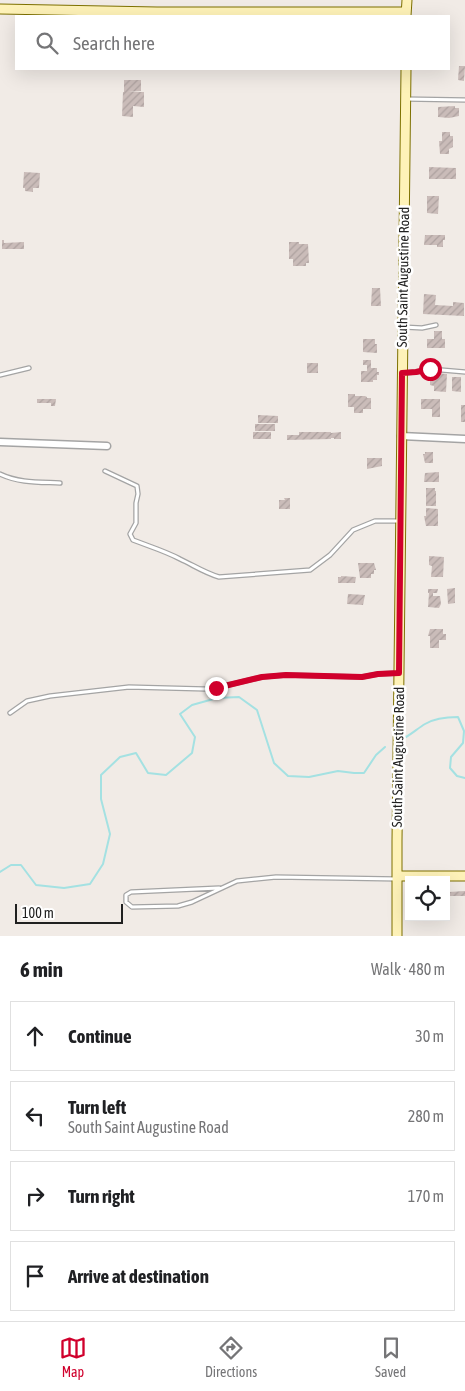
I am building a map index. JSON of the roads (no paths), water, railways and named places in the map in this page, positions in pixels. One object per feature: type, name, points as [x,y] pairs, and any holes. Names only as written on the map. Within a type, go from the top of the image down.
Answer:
[{"type":"street","points":[[0,9],[12,5],[157,12],[406,14],[407,0]]},
{"type":"street","name":"South Saint Augustine Road","points":[[397,936],[406,70]]},
{"type":"street","points":[[401,436],[465,439]]},
{"type":"street","points":[[0,442],[107,446]]},
{"type":"street","points":[[398,878],[465,876]]},
{"type":"lane","points":[[405,99],[465,100]]},
{"type":"lane","points":[[403,327],[422,328],[436,325]]},
{"type":"lane","points":[[0,375],[29,368]]},
{"type":"lane","points":[[402,373],[430,369],[465,372]]},
{"type":"lane","points":[[106,471],[137,486],[136,523],[130,534],[132,540],[167,552],[218,577],[310,570],[330,555],[353,530],[375,521],[400,521]]},
{"type":"lane","points":[[0,474],[15,480],[60,483]]},
{"type":"lane","points":[[10,713],[27,701],[50,696],[119,688],[205,689],[262,677],[286,675],[362,677],[399,673]]},
{"type":"lane","points":[[220,888],[131,892],[126,895],[126,902],[132,907],[178,906],[192,902],[237,881],[276,878],[398,878]]},
{"type":"waterway","points":[[0,872],[11,865],[21,865],[36,885],[64,888],[90,884],[103,864],[110,834],[101,799],[101,775],[120,757],[136,753],[148,773],[166,775],[192,753],[195,737],[180,714],[192,705],[217,698],[239,697],[257,710],[274,763],[288,776],[309,777],[338,771],[364,773],[376,755],[385,747]]},
{"type":"waterway","points":[[404,738],[433,720],[458,717],[464,731],[463,743],[451,757],[450,768],[457,776],[465,778]]}]
